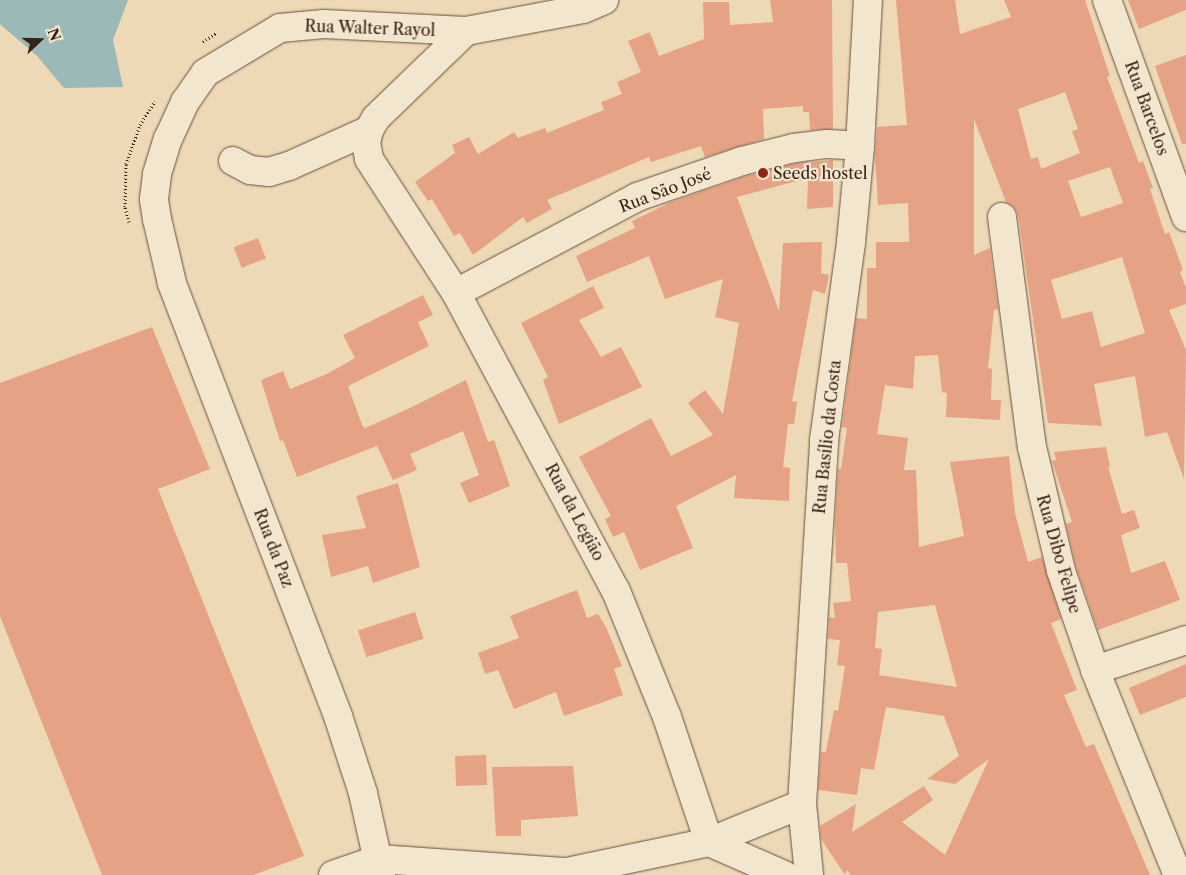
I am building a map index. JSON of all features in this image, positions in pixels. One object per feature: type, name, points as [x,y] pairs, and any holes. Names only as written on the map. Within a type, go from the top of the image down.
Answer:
[{"type":"street","name":"Rua Walter Rayol","points":[[160,241],[154,199],[157,174],[168,139],[185,102],[206,73],[241,49],[280,28],[324,24],[466,31],[583,9],[604,0]]},
{"type":"street","name":"Rua Basílio da Costa","points":[[809,875],[802,804],[824,440],[851,242],[860,146],[868,0]]},
{"type":"street","name":"Rua Barcelos","points":[[1107,0],[1186,217]]},
{"type":"street","points":[[233,161],[250,170],[269,172],[289,166],[369,130],[376,118],[466,31]]},
{"type":"street","name":"Rua da Legião","points":[[369,130],[366,143],[376,173],[456,293],[616,591],[667,717],[709,842]]},
{"type":"street","name":"Rua São José","points":[[456,293],[637,197],[742,161],[794,148],[827,144],[860,146]]},
{"type":"street","name":"Rua Dibo Felipe","points":[[1002,217],[1032,447],[1042,498],[1061,571],[1095,670],[1178,875]]},
{"type":"street","name":"Rua da Paz","points":[[160,241],[172,283],[338,716],[363,793],[380,867]]},
{"type":"street","points":[[1095,670],[1186,640]]},
{"type":"street","points":[[333,875],[380,867],[567,873],[709,842],[802,804]]},
{"type":"street","points":[[709,842],[784,875]]},
{"type":"water","points":[[0,0],[128,0],[113,40],[123,87],[64,88],[37,56],[0,24]]},
{"type":"building","points":[[770,0],[832,0],[833,129],[810,130],[809,112],[803,112],[803,106],[763,109],[764,139],[705,157],[701,146],[651,162],[649,157],[547,200],[552,209],[527,223],[523,217],[473,255],[460,233],[454,236],[432,199],[428,201],[415,182],[455,153],[452,145],[469,137],[478,154],[514,132],[518,138],[545,128],[547,133],[604,110],[601,102],[622,94],[617,82],[641,72],[628,41],[650,32],[659,56],[704,39],[703,2],[729,2],[730,25],[773,22]]},
{"type":"building","points":[[896,0],[955,0],[960,34],[1011,17],[1004,0],[1085,0],[1110,76],[1107,77],[1139,163],[1143,161],[1153,188],[1150,189],[1165,234],[1169,232],[1183,270],[1180,272],[1186,288],[1186,304],[1169,310],[1186,350],[1184,479],[1167,432],[1145,437],[1135,376],[1094,384],[1102,426],[1048,423],[1018,215],[1014,207],[1006,202],[974,119],[974,255],[990,248],[998,309],[994,310],[988,368],[992,369],[991,400],[1001,400],[1000,420],[946,417],[947,393],[942,392],[938,355],[915,356],[913,389],[885,385],[877,434],[908,438],[904,470],[916,470],[919,547],[964,536],[950,462],[1009,456],[1015,513],[1028,562],[1042,557],[1061,619],[1051,623],[1077,690],[1064,695],[1086,747],[1094,744],[1150,875],[851,875],[847,870],[845,875],[821,839],[820,826],[856,804],[852,832],[924,786],[933,800],[902,822],[945,855],[989,759],[955,784],[927,779],[959,756],[944,716],[886,707],[874,770],[861,768],[857,795],[818,790],[821,752],[826,752],[834,710],[838,711],[845,666],[837,665],[840,640],[828,639],[829,617],[835,618],[833,603],[851,601],[847,563],[836,563],[835,524],[838,469],[841,469],[847,428],[842,427],[856,318],[867,319],[867,268],[876,268],[876,242],[909,242],[908,203],[878,205],[875,157],[877,127],[907,125]],"holes":[[[1065,92],[1078,129],[1072,131],[1080,153],[1041,169],[1038,157],[1031,159],[1018,109]],[[1110,167],[1123,203],[1081,217],[1068,181]],[[1122,257],[1145,333],[1101,347],[1092,311],[1062,319],[1051,280]],[[935,605],[957,687],[879,675],[882,649],[875,648],[878,612]]]},
{"type":"building","points":[[1128,0],[1186,0],[1186,10],[1139,29]]},
{"type":"building","points":[[1186,55],[1186,144],[1182,144],[1155,66]]},
{"type":"building","points":[[833,160],[833,207],[807,209],[808,178],[737,197],[779,311],[783,243],[822,242],[821,273],[829,275],[825,294],[813,290],[792,401],[797,402],[794,424],[788,424],[783,467],[790,468],[789,501],[734,498],[736,475],[676,506],[693,548],[640,570],[624,532],[613,537],[605,519],[611,516],[579,457],[651,418],[671,456],[713,435],[688,403],[705,390],[723,414],[739,323],[715,317],[723,279],[665,299],[649,256],[587,282],[576,256],[635,228],[632,221],[671,202],[746,176],[797,163]]},
{"type":"building","points":[[258,238],[266,259],[242,268],[234,247]]},
{"type":"building","points":[[593,286],[604,308],[579,320],[601,357],[621,347],[642,387],[559,424],[543,380],[548,377],[521,323]]},
{"type":"building","points":[[423,295],[433,315],[418,322],[429,346],[348,386],[362,425],[365,428],[466,380],[488,442],[494,440],[510,486],[469,503],[460,483],[479,475],[463,431],[410,454],[417,470],[393,480],[377,446],[297,477],[283,440],[280,441],[261,380],[283,371],[290,389],[327,374],[355,358],[343,335]]},
{"type":"building","points":[[152,327],[210,469],[158,489],[304,856],[253,875],[102,875],[0,616],[0,383]]},
{"type":"building","points":[[1106,447],[1110,467],[1108,467],[1122,514],[1134,510],[1140,528],[1121,535],[1131,573],[1165,561],[1180,600],[1098,630],[1076,567],[1066,524],[1072,522],[1052,461],[1056,460],[1054,452]]},
{"type":"building","points":[[398,483],[420,567],[373,583],[368,566],[331,577],[322,535],[366,528],[356,496]]},
{"type":"building","points":[[577,590],[587,618],[598,614],[606,627],[622,666],[614,669],[623,695],[564,716],[556,692],[514,709],[498,670],[485,674],[478,653],[519,638],[510,616]]},
{"type":"building","points":[[415,612],[424,639],[367,657],[358,631]]},
{"type":"building","points":[[1186,664],[1186,697],[1140,715],[1129,688]]},
{"type":"building","points":[[486,755],[487,785],[456,786],[455,756]]},
{"type":"building","points":[[573,766],[578,816],[521,820],[521,836],[496,836],[492,767]]},
{"type":"place","name":"Seeds hostel","points":[[763,173]]}]
